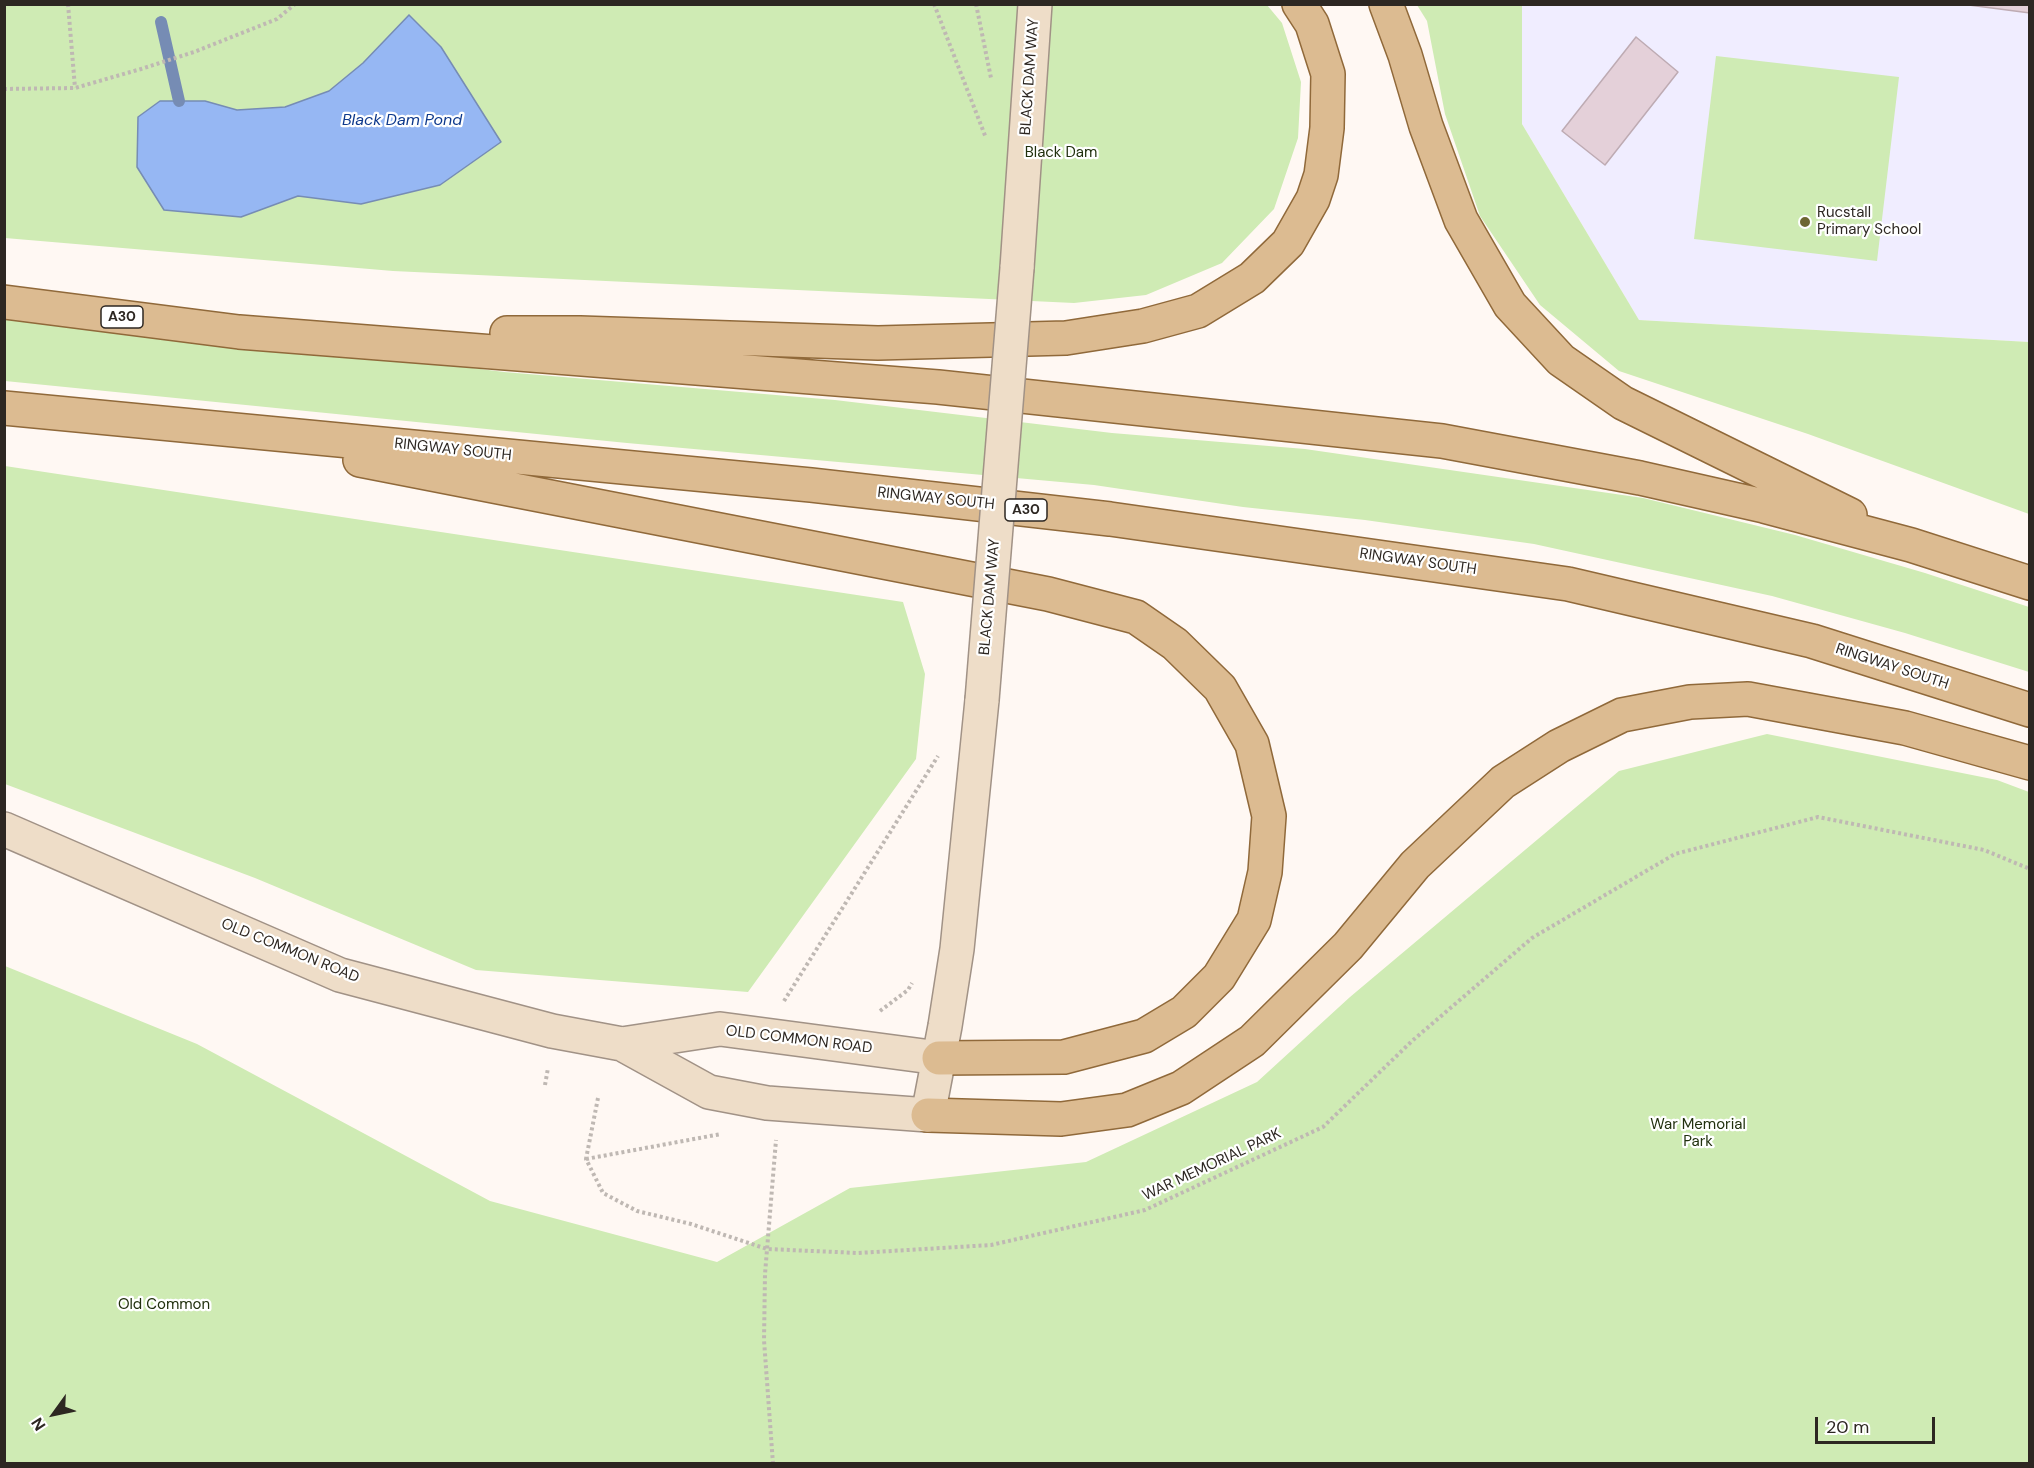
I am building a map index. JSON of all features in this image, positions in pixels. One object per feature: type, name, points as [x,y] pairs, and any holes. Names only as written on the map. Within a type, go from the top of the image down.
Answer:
[{"type":"main road","points":[[239,332],[580,333],[878,343],[1066,338],[1143,326],[1198,311],[1252,278],[1288,243],[1313,199],[1321,175],[1327,128],[1328,74],[1312,24],[1299,4]]},
{"type":"main road","points":[[1386,4],[1405,55],[1426,126],[1461,220],[1510,305],[1561,360],[1623,403],[1911,544]]},
{"type":"main road","name":"A30","points":[[4,302],[239,332],[938,387],[1442,441],[1640,478],[1764,506],[1911,544],[2030,583]]},
{"type":"main road","name":"RINGWAY SOUTH","points":[[4,408],[799,484],[1110,519],[1556,582],[1812,641],[2030,710]]},
{"type":"main road","points":[[164,422],[1048,594],[1136,617],[1175,644],[1220,688],[1252,744],[1269,816],[1265,872],[1254,920],[1219,977],[1184,1012],[1144,1036],[1064,1057],[939,1058]]},
{"type":"main road","points":[[928,1115],[1061,1119],[1127,1110],[1181,1088],[1252,1041],[1348,946],[1416,866],[1503,782],[1559,746],[1622,715],[1690,702],[1748,699],[1905,728],[2030,764]]},
{"type":"street","name":"BLACK DAM WAY","points":[[928,1115],[957,949],[982,700],[1017,268],[1035,4]]},
{"type":"street","name":"OLD COMMON ROAD","points":[[4,829],[340,975],[552,1031],[622,1044],[709,1092],[767,1102],[928,1115]]},
{"type":"street","name":"OLD COMMON ROAD","points":[[622,1044],[720,1029],[939,1058]]},
{"type":"path","points":[[68,4],[75,88]]},
{"type":"path","points":[[4,89],[75,88],[141,69],[194,52],[277,19],[295,4]]},
{"type":"path","points":[[934,4],[988,141]]},
{"type":"path","points":[[783,1003],[940,753]]},
{"type":"path","name":"WAR MEMORIAL PARK","points":[[586,1159],[603,1193],[637,1211],[691,1224],[767,1249],[858,1253],[991,1245],[1145,1210],[1323,1127],[1412,1041],[1532,938],[1675,854],[1818,817],[1984,850],[2030,869]]},
{"type":"path","points":[[873,1017],[908,990],[916,975]]},
{"type":"path","points":[[598,1098],[586,1159],[732,1132]]},
{"type":"path","points":[[773,1464],[764,1340],[767,1249],[776,1135]]},
{"type":"shaded area","name":"Rucstall Primary School","points":[[1522,5],[2029,5],[2029,342],[1639,320],[1522,124]]},
{"type":"green space","name":"Black Dam","points":[[4,5],[1267,5],[1282,23],[1301,82],[1298,138],[1274,209],[1222,263],[1146,295],[1074,303],[393,271],[5,238]]},
{"type":"green space","points":[[1417,5],[1522,5],[1522,124],[1639,320],[2029,342],[2029,514],[1808,434],[1619,371],[1540,305],[1480,216],[1445,114],[1427,21]]},
{"type":"green space","points":[[1716,56],[1899,77],[1877,261],[1694,239]]},
{"type":"green space","points":[[5,316],[290,345],[504,372],[835,400],[1112,433],[1305,449],[1643,498],[1795,535],[1925,573],[2029,607],[2029,672],[1905,633],[1772,596],[1534,544],[1365,520],[1243,507],[1094,485],[627,443],[5,381]]},
{"type":"green space","points":[[5,466],[903,602],[925,674],[916,759],[748,992],[476,970],[255,878],[5,784]]},
{"type":"green space","name":"War Memorial Park","points":[[1767,734],[1997,780],[2029,792],[2029,1463],[5,1463],[5,966],[197,1044],[490,1201],[717,1262],[850,1188],[1086,1162],[1257,1082],[1350,997],[1619,771]]},
{"type":"water","name":"Black Dam Pond","points":[[409,15],[441,47],[501,142],[440,185],[361,204],[298,196],[241,217],[164,210],[137,167],[138,117],[160,101],[205,101],[237,110],[285,107],[329,91],[363,63]]},
{"type":"building","points":[[1961,4],[2030,4],[2030,13]]},
{"type":"building","points":[[1636,37],[1678,72],[1605,165],[1562,131]]},
{"type":"waterway","points":[[161,22],[179,101]]},
{"type":"place","name":"Rucstall Primary School","points":[[1805,222]]},
{"type":"park label","name":"Old Common","points":[[164,1305]]}]
